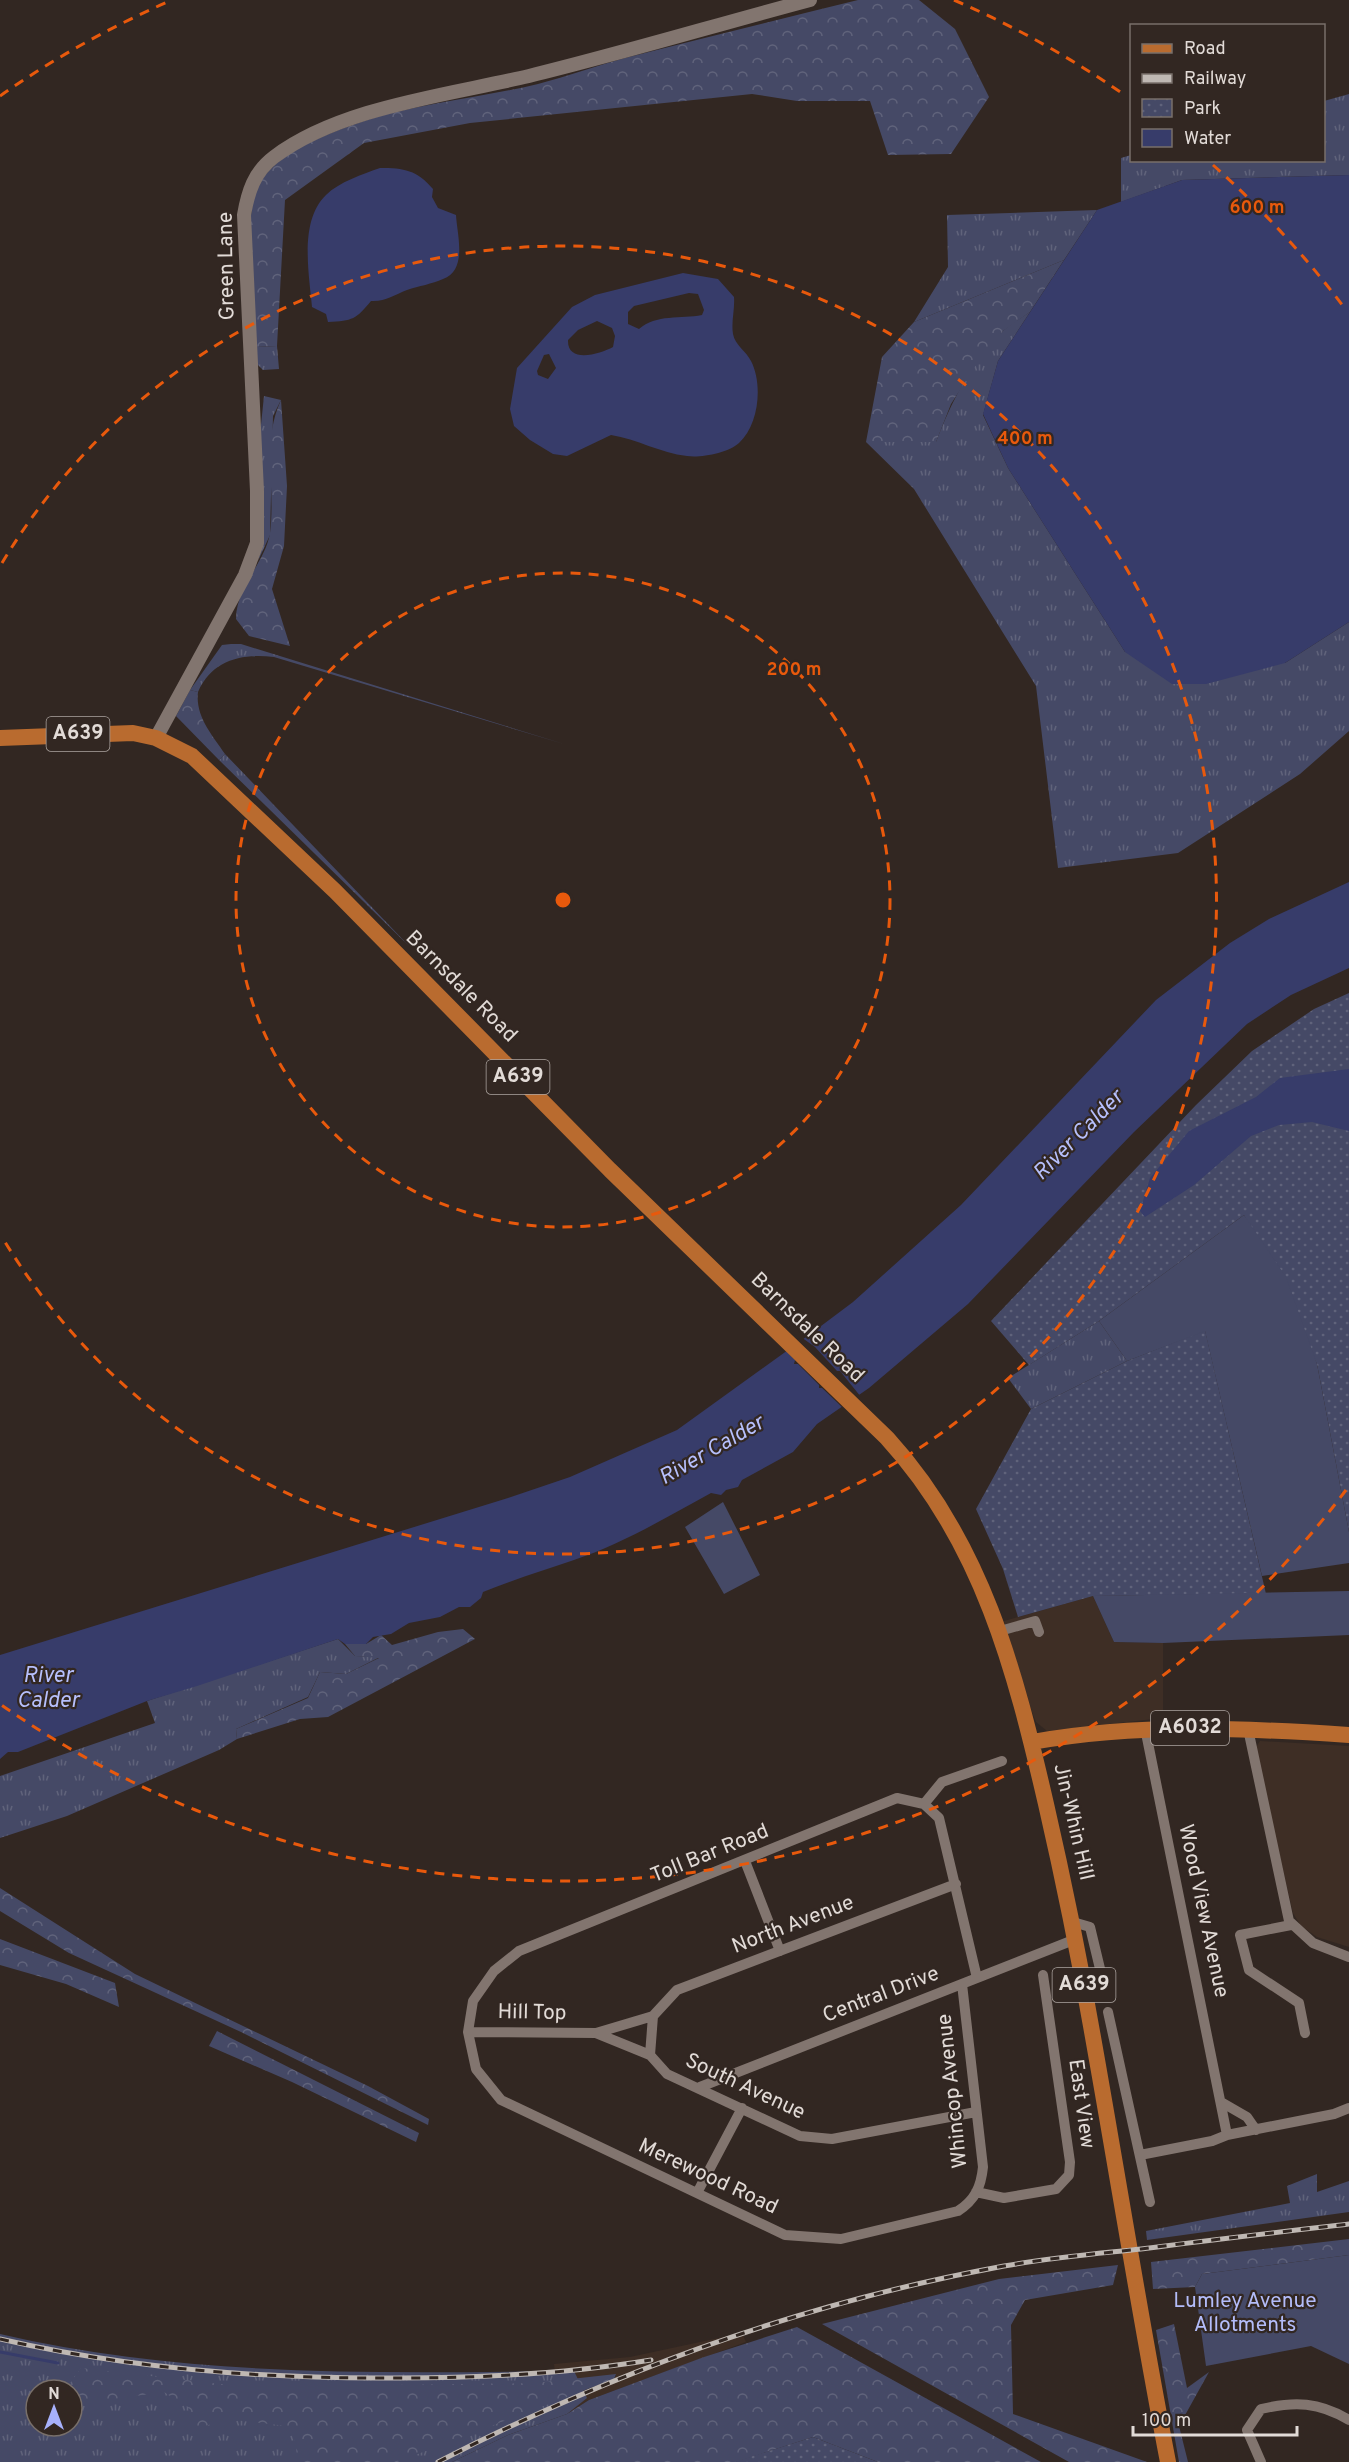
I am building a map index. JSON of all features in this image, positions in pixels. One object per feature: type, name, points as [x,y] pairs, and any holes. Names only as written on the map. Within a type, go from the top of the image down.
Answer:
[{"type":"main road","name":"Barnsdale Road","points":[[0,738],[120,732],[156,738],[192,756],[253,811],[335,891],[610,1170],[864,1415]]},
{"type":"main road","name":"Jin-Whin Hill","points":[[864,1415],[920,1476],[953,1527],[1000,1631],[1015,1674],[1074,1931],[1168,2462]]},
{"type":"main road","name":"A6032","points":[[1032,1742],[1078,1734],[1145,1728],[1248,1729],[1349,1735]]},
{"type":"street","name":"Green Lane","points":[[156,738],[245,575],[257,543],[257,491],[244,215],[252,182],[260,171],[273,158],[298,143],[362,114],[532,75],[810,0]]},
{"type":"street","points":[[1000,1631],[1035,1621],[1039,1632]]},
{"type":"street","name":"Wood View Avenue","points":[[1145,1728],[1227,2135]]},
{"type":"street","points":[[1248,1729],[1285,1912],[1291,1925],[1313,1943],[1349,1957]]},
{"type":"street","points":[[976,1978],[939,1818],[924,1804],[942,1782],[1002,1761]]},
{"type":"street","name":"Toll Bar Road","points":[[468,2032],[473,2001],[494,1971],[519,1951],[897,1798],[924,1804]]},
{"type":"street","points":[[745,1861],[780,1951]]},
{"type":"street","name":"North Avenue","points":[[653,2016],[676,1990],[956,1884]]},
{"type":"street","points":[[1291,1925],[1240,1935],[1250,1970],[1299,2003],[1305,2034]]},
{"type":"street","points":[[1074,1931],[1090,1926],[1102,1977]]},
{"type":"street","name":"Central Drive","points":[[700,2087],[962,1984],[1074,1931]]},
{"type":"street","name":"East View","points":[[976,2192],[1005,2198],[1056,2189],[1069,2175],[1070,2162],[1043,1975]]},
{"type":"street","name":"Whincop Avenue","points":[[962,1984],[983,2167],[976,2192]]},
{"type":"street","points":[[1108,2012],[1150,2202]]},
{"type":"street","points":[[650,2055],[653,2016]]},
{"type":"street","name":"Hill Top","points":[[468,2032],[596,2033],[653,2016]]},
{"type":"street","name":"Merewood Road","points":[[468,2032],[476,2069],[501,2100],[785,2235],[841,2239],[958,2211],[971,2202],[976,2192]]},
{"type":"street","name":"Hill Top","points":[[596,2033],[650,2055]]},
{"type":"street","name":"South Avenue","points":[[650,2055],[667,2073],[800,2136],[832,2139],[976,2112]]},
{"type":"street","points":[[1221,2102],[1247,2117],[1256,2130]]},
{"type":"street","points":[[697,2193],[742,2108]]},
{"type":"street","points":[[1140,2155],[1212,2141],[1227,2135],[1349,2108]]},
{"type":"street","points":[[1261,2462],[1247,2430],[1261,2409],[1291,2402],[1331,2409],[1349,2420]]},
{"type":"shaded area","points":[[1093,1596],[1114,1642],[1163,1643],[1163,1718],[1047,1731],[1036,1722],[1032,1712],[1004,1621]]},
{"type":"shaded area","points":[[1260,1741],[1349,1746],[1349,1947],[1317,1937],[1301,1926],[1293,1913],[1255,1749]]},
{"type":"shaded area","points":[[742,2333],[746,2342],[589,2400],[567,2414],[561,2402],[614,2379],[616,2375],[556,2381],[554,2364],[630,2357]]},
{"type":"green space","points":[[858,0],[919,0],[955,29],[989,97],[951,154],[888,155],[870,101],[797,101],[752,94],[470,123],[364,143],[285,200],[277,346],[255,347],[250,266],[250,222],[253,203],[264,176],[275,165],[302,146],[333,132],[383,115],[538,84],[625,58]]},
{"type":"green space","points":[[1349,94],[1349,175],[1182,180],[1121,202],[1121,158],[1130,155],[1130,162],[1325,162],[1325,101]]},
{"type":"green space","points":[[1097,210],[1064,260],[914,322],[948,267],[947,215]]},
{"type":"green space","points":[[1064,260],[1030,312],[1003,331],[976,365],[951,404],[936,442],[866,442],[882,357],[914,322]]},
{"type":"green space","points":[[1030,312],[998,361],[983,415],[1008,468],[1125,652],[1285,663],[1349,622],[1349,731],[1300,774],[1178,853],[1058,868],[1036,686],[914,489],[866,442],[936,442],[948,412],[982,355],[1003,331]]},
{"type":"green space","points":[[277,346],[279,369],[263,370],[257,364],[255,347]]},
{"type":"green space","points":[[264,396],[281,400],[273,416],[270,535],[258,561],[262,545],[259,444]]},
{"type":"green space","points":[[281,400],[287,486],[284,546],[272,589],[290,646],[249,636],[236,619],[241,596],[263,555],[270,533],[270,449],[275,416]]},
{"type":"green space","points":[[241,644],[564,744],[274,657],[251,656],[229,661],[211,672],[198,692],[190,690],[222,645]]},
{"type":"green space","points":[[190,690],[198,692],[202,717],[225,754],[219,760],[176,716]]},
{"type":"green space","points":[[225,754],[410,947],[219,760]]},
{"type":"green space","points":[[1349,993],[1349,1532],[1317,1364],[1244,1215],[1099,1321],[1029,1365],[991,1321],[1196,1105],[1252,1051],[1314,1009]]},
{"type":"green space","points":[[1244,1215],[1286,1277],[1317,1364],[1349,1532],[1349,1563],[1262,1576],[1205,1331],[1127,1361],[1099,1321]]},
{"type":"green space","points":[[1099,1321],[1127,1361],[1031,1409],[1008,1378]]},
{"type":"green space","points":[[1205,1330],[1266,1594],[1093,1596],[1018,1617],[1003,1569],[976,1509],[1031,1409],[1127,1361]]},
{"type":"green space","points":[[723,1502],[760,1575],[724,1594],[685,1527]]},
{"type":"green space","points":[[1349,1591],[1349,1635],[1163,1643],[1114,1642],[1093,1596]]},
{"type":"green space","points":[[463,1629],[475,1639],[328,1717],[300,1719],[237,1739],[236,1729],[308,1698],[320,1672],[346,1674],[379,1658],[355,1656],[345,1644],[366,1644],[381,1635],[392,1645],[438,1632]]},
{"type":"green space","points":[[338,1639],[355,1656],[380,1657],[346,1674],[320,1672],[308,1697],[236,1729],[237,1739],[219,1750],[67,1816],[0,1838],[0,1776],[155,1723],[147,1701]]},
{"type":"green space","points":[[0,1888],[135,1974],[368,2086],[429,2119],[428,2125],[241,2032],[69,1953],[0,1911]]},
{"type":"green space","points":[[0,1939],[115,1983],[119,2007],[66,1984],[0,1965]]},
{"type":"green space","points":[[217,2031],[419,2133],[416,2142],[292,2082],[209,2046]]},
{"type":"green space","points":[[1317,2174],[1317,2192],[1349,2181],[1349,2212],[1147,2240],[1146,2231],[1290,2203],[1287,2186]]},
{"type":"green space","points":[[1349,2239],[1349,2255],[1202,2274],[1195,2287],[1153,2289],[1151,2262]]},
{"type":"green space","name":"Lumley Avenue Allotments","points":[[1349,2255],[1349,2364],[1311,2346],[1206,2366],[1195,2287],[1202,2274]]},
{"type":"green space","points":[[1118,2265],[1113,2285],[1025,2300],[1011,2325],[1013,2414],[1147,2462],[1069,2462],[822,2324],[999,2279]]},
{"type":"green space","points":[[1174,2324],[1187,2388],[1209,2372],[1179,2426],[1188,2462],[1179,2462],[1156,2330]]},
{"type":"green space","points":[[797,2327],[1041,2462],[878,2462],[813,2437],[736,2462],[452,2462],[508,2435],[567,2414],[589,2400],[704,2357]]},
{"type":"green space","points":[[0,2334],[142,2359],[214,2366],[358,2372],[574,2371],[587,2398],[567,2414],[508,2435],[452,2462],[0,2462]]},
{"type":"green space","points":[[81,2368],[247,2387],[535,2383],[616,2374],[614,2379],[397,2462],[297,2462],[296,2443],[287,2426],[225,2419],[195,2430],[188,2407],[164,2392],[84,2403],[84,2378],[74,2378]]},
{"type":"green space","points":[[813,2437],[878,2462],[734,2462]]},
{"type":"water","points":[[380,168],[410,171],[416,174],[433,189],[432,197],[438,208],[456,215],[459,251],[456,268],[439,281],[385,299],[371,301],[353,318],[328,322],[326,314],[312,307],[308,248],[312,219],[318,206],[331,190]]},
{"type":"water","points":[[1349,175],[1349,622],[1285,663],[1206,684],[1172,684],[1125,652],[1008,468],[983,414],[998,361],[1097,210],[1182,180]]},
{"type":"water","points":[[683,273],[718,279],[734,297],[733,334],[751,361],[757,381],[755,415],[746,435],[739,443],[721,452],[693,456],[667,452],[611,435],[567,456],[553,454],[530,440],[514,426],[510,409],[517,368],[572,307],[595,295]],"holes":[[[689,293],[698,294],[704,310],[702,315],[661,319],[639,329],[628,324],[628,312],[634,306]],[[597,321],[612,328],[615,336],[613,347],[593,354],[578,355],[569,347],[568,340],[578,330]],[[549,354],[556,368],[548,379],[538,375],[537,371],[544,355]]]},
{"type":"water","name":"River Calder","points":[[1349,882],[1349,968],[1291,995],[1247,1024],[1134,1132],[968,1304],[869,1388],[817,1424],[793,1452],[742,1480],[738,1487],[726,1490],[721,1495],[711,1493],[644,1530],[592,1554],[483,1592],[481,1598],[470,1607],[459,1607],[440,1617],[409,1623],[391,1634],[373,1637],[366,1644],[345,1644],[338,1639],[147,1701],[18,1752],[8,1752],[0,1759],[0,1655],[508,1498],[570,1477],[677,1430],[853,1302],[961,1205],[1156,1000],[1230,943],[1269,919]]},
{"type":"water","points":[[1349,1069],[1349,1131],[1312,1122],[1279,1125],[1251,1136],[1194,1185],[1145,1217],[1140,1211],[1150,1178],[1189,1131],[1256,1097],[1280,1078]]},
{"type":"pier","points":[[801,1337],[815,1347],[837,1371],[840,1371],[861,1397],[844,1409],[822,1388],[819,1388],[819,1385],[798,1364],[794,1364],[795,1360],[783,1348]]},
{"type":"waterway","points":[[0,2352],[58,2363]]},
{"type":"railway","points":[[438,2462],[573,2398],[643,2369],[714,2343],[857,2299],[930,2281],[1021,2263],[1349,2224]]},
{"type":"railway","points":[[0,2339],[148,2365],[298,2377],[493,2376],[588,2369],[651,2360]]}]
